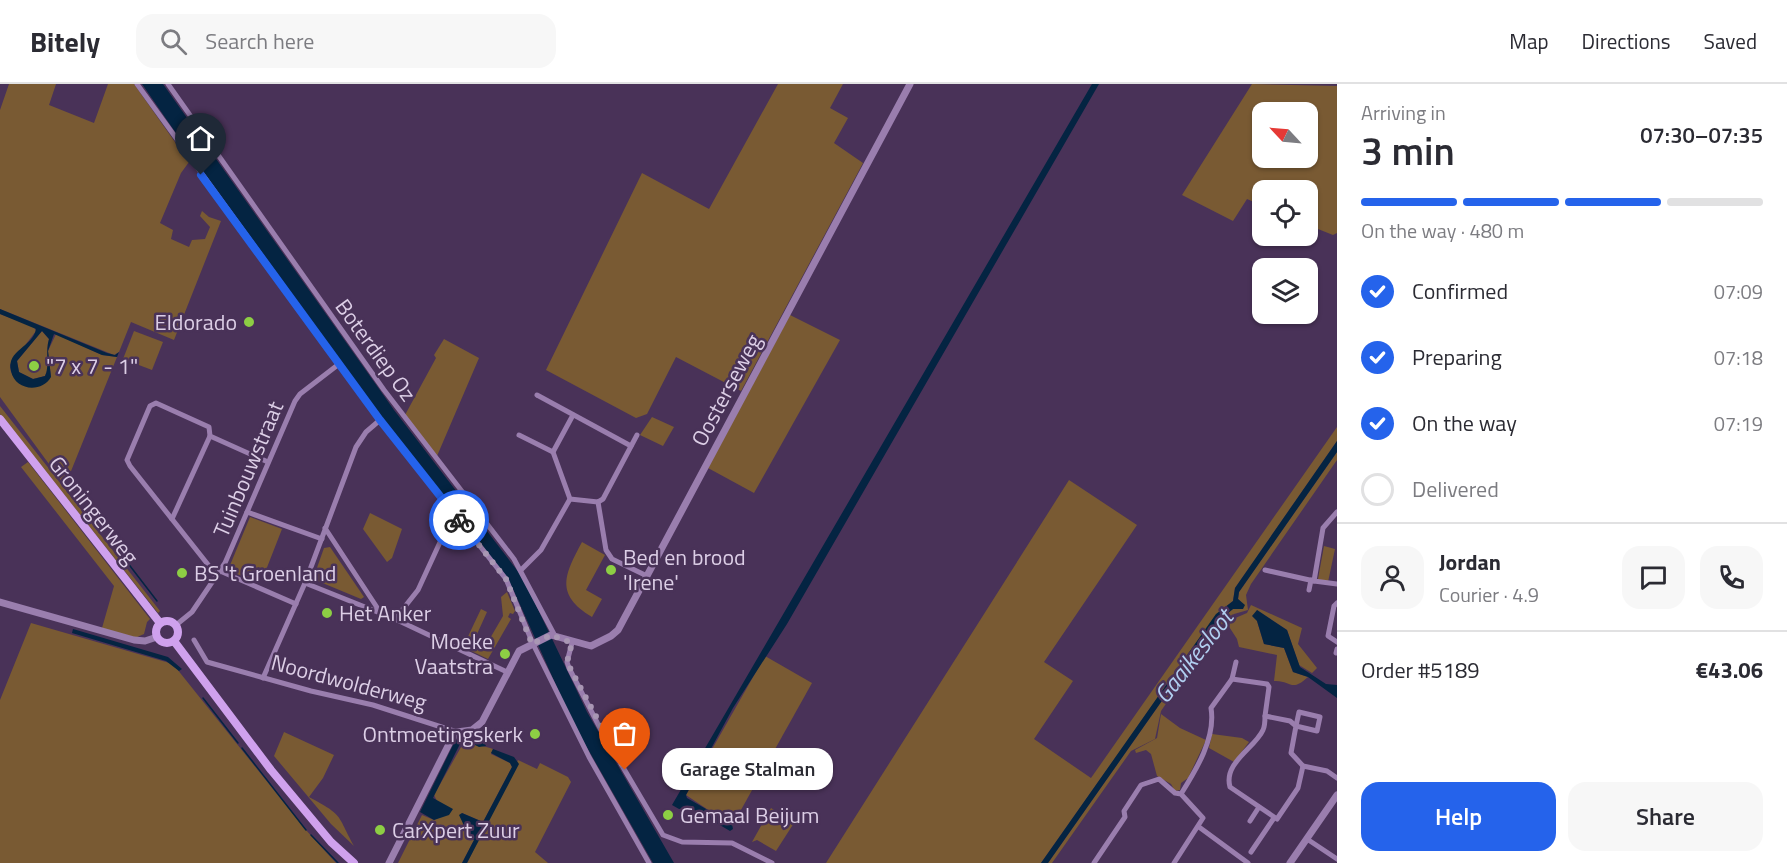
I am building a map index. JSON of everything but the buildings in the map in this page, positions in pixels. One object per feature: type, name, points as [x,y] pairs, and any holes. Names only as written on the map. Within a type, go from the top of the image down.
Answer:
[{"type":"main road","name":"Groningerweg","points":[[0,419],[160,623]]},
{"type":"main road","points":[[168,621],[176,625],[178,635],[174,640],[162,643],[156,637],[156,629],[160,623],[168,621]]},
{"type":"main road","points":[[174,640],[271,770],[331,842],[354,863]]},
{"type":"street","points":[[137,84],[380,420],[506,579],[534,644],[589,758],[649,863]]},
{"type":"street","name":"Boterdiep Oz","points":[[168,84],[384,390],[520,570],[553,636]]},
{"type":"street","name":"Oosterseweg","points":[[553,636],[572,643],[591,646],[618,630],[910,84]]},
{"type":"street","name":"Tuinbouwstraat","points":[[176,625],[192,612],[219,573],[300,394],[339,364]]},
{"type":"street","points":[[537,395],[631,446]]},
{"type":"street","points":[[172,519],[210,436],[209,427],[153,404],[127,460],[172,519],[219,573],[296,604]]},
{"type":"street","points":[[553,452],[573,415]]},
{"type":"street","points":[[263,678],[305,583],[356,447],[366,432],[380,420]]},
{"type":"street","points":[[519,435],[553,452],[570,499],[541,550],[520,570]]},
{"type":"street","points":[[570,499],[598,502],[603,499],[637,435]]},
{"type":"street","points":[[210,436],[268,462]]},
{"type":"street","points":[[598,502],[606,550],[612,559],[647,576]]},
{"type":"street","points":[[247,512],[322,539]]},
{"type":"street","points":[[1309,590],[1323,528],[1337,512]]},
{"type":"street","points":[[395,619],[418,590],[453,514]]},
{"type":"street","points":[[325,528],[380,612]]},
{"type":"street","points":[[1265,570],[1312,581],[1337,584]]},
{"type":"street","points":[[305,583],[380,612],[507,672]]},
{"type":"street","points":[[0,602],[134,640],[144,642],[156,637]]},
{"type":"street","points":[[1337,603],[1334,606],[1328,636],[1337,642]]},
{"type":"street","points":[[389,863],[457,732],[472,729],[482,722],[519,651],[553,636]]},
{"type":"street","name":"Noordwolderweg","points":[[194,640],[207,662],[373,705],[457,732]]},
{"type":"street","points":[[572,643],[567,662],[601,730],[659,830],[669,839],[682,842],[732,843],[772,863]]},
{"type":"street","points":[[1181,794],[1204,753],[1211,708],[1232,679],[1236,662]]},
{"type":"street","points":[[1232,679],[1267,684],[1269,687],[1263,731],[1232,768],[1228,782],[1233,790],[1274,818]]},
{"type":"street","points":[[1265,716],[1290,721],[1296,726],[1317,731],[1320,717],[1299,712],[1296,726],[1291,753],[1303,766],[1327,771],[1337,778]]},
{"type":"street","points":[[1251,852],[1298,788],[1303,766]]},
{"type":"street","points":[[1094,863],[1125,817],[1124,811],[1141,785],[1159,779],[1175,793],[1181,794],[1203,818],[1174,863]]},
{"type":"street","points":[[1290,863],[1337,795]]},
{"type":"street","points":[[1250,821],[1258,807]]},
{"type":"street","points":[[1199,827],[1248,863]]},
{"type":"street","points":[[1307,839],[1337,859]]},
{"type":"shaded area","points":[[9,84],[56,84],[49,105],[94,123],[108,84],[134,84],[189,162],[181,173],[160,223],[173,230],[171,239],[189,247],[192,240],[205,239],[210,227],[200,216],[202,211],[209,217],[221,221],[174,340],[131,322],[119,352],[114,355],[0,309],[0,110]]},
{"type":"shaded area","points":[[778,84],[843,84],[830,108],[848,118],[834,143],[863,163],[741,391],[676,357],[647,414],[636,418],[546,370],[642,173],[709,209]]},
{"type":"shaded area","points":[[1252,84],[1337,86],[1337,233],[1333,235],[1318,229],[1318,180],[1252,180],[1252,201],[1247,199],[1233,221],[1182,195]]},
{"type":"shaded area","points":[[0,314],[34,327],[36,331],[10,365],[11,372],[17,381],[51,377],[48,351],[56,334],[102,355],[117,357],[65,486],[0,397]]},
{"type":"shaded area","points":[[790,315],[840,340],[754,493],[708,468]]},
{"type":"shaded area","points":[[42,331],[49,339],[48,368],[45,376],[33,379],[19,372],[17,361]]},
{"type":"shaded area","points":[[134,331],[163,342],[152,370],[123,359]]},
{"type":"shaded area","points":[[444,339],[479,358],[437,456],[405,415]]},
{"type":"shaded area","points":[[0,406],[160,611],[158,613],[0,414]]},
{"type":"shaded area","points":[[652,417],[674,427],[663,446],[640,435]]},
{"type":"shaded area","points":[[1337,427],[1337,441],[1235,588],[1233,601],[1216,615],[1041,863],[826,863],[1069,480],[1137,525],[1044,662],[1073,681],[1034,739],[1091,778]]},
{"type":"shaded area","points":[[1337,452],[1337,460],[1251,584],[1246,595],[1248,610],[1234,614],[1217,629],[1161,711],[1155,739],[1131,751],[1052,863],[1048,863],[1218,621],[1237,608],[1241,602],[1238,599],[1239,592]]},
{"type":"shaded area","points":[[28,462],[150,619],[144,634],[135,638],[102,628],[114,586],[21,467]]},
{"type":"shaded area","points":[[370,513],[402,529],[392,558],[387,562],[363,529]]},
{"type":"shaded area","points":[[250,517],[282,529],[266,570],[258,567],[251,580],[228,570]]},
{"type":"shaded area","points":[[582,542],[605,555],[586,590],[602,599],[592,617],[572,600],[566,583],[571,564]]},
{"type":"shaded area","points":[[1324,546],[1335,549],[1328,582],[1318,579]]},
{"type":"shaded area","points":[[330,547],[364,597],[361,599],[313,579],[324,548]]},
{"type":"shaded area","points":[[507,592],[515,611],[513,614],[510,613],[508,617],[511,619],[488,659],[463,647],[481,609],[487,612],[473,643],[485,647],[503,616],[501,597]]},
{"type":"shaded area","points":[[1251,605],[1302,628],[1298,644],[1317,668],[1312,673],[1299,665],[1287,630],[1257,610],[1257,621],[1264,644],[1284,648],[1293,672],[1308,677],[1302,682],[1294,685],[1274,681],[1277,655],[1239,647],[1237,639],[1226,622],[1247,613]]},
{"type":"shaded area","points":[[31,623],[173,664],[305,829],[336,863],[0,863],[0,700]]},
{"type":"shaded area","points":[[765,656],[812,683],[732,826],[686,795]]},
{"type":"shaded area","points":[[1161,714],[1180,728],[1206,740],[1188,778],[1181,783],[1180,790],[1175,791],[1171,784],[1157,776],[1151,754],[1146,750],[1136,753],[1135,750],[1157,738]]},
{"type":"shaded area","points":[[284,732],[334,755],[323,778],[309,797],[338,816],[354,846],[331,824],[274,756]]},
{"type":"shaded area","points":[[1212,734],[1242,738],[1249,742],[1234,762],[1209,748]]},
{"type":"shaded area","points":[[465,740],[493,749],[491,754],[510,763],[512,767],[483,822],[462,813],[463,825],[474,840],[462,863],[398,863],[422,815],[434,820],[444,815],[434,795]]},
{"type":"shaded area","points":[[518,760],[537,769],[540,763],[568,777],[571,782],[535,852],[548,863],[467,863]]},
{"type":"shaded area","points":[[771,808],[794,823],[776,851],[757,840],[752,842]]},
{"type":"water","points":[[142,84],[163,84],[394,410],[523,578],[587,712],[674,863],[653,863],[573,723],[513,589],[392,432],[236,220]]},
{"type":"water","points":[[1092,84],[1099,84],[787,624],[733,708],[686,795],[687,798],[732,824],[733,829],[730,831],[691,808],[679,809],[672,805]]},
{"type":"water","points":[[0,309],[107,353],[115,355],[119,352],[117,357],[102,355],[54,334],[48,351],[51,377],[42,386],[29,388],[13,378],[11,364],[12,358],[30,340],[36,329],[0,314]],"holes":[[[42,331],[49,339],[45,376],[33,379],[19,372],[17,361]]]},
{"type":"water","name":"Gaaikesloot","points":[[1337,441],[1337,452],[1239,592],[1238,599],[1245,605],[1243,609],[1233,609],[1218,621],[1048,863],[1041,863],[1216,614],[1233,601],[1235,588]]},
{"type":"water","points":[[1257,610],[1287,630],[1300,667],[1326,684],[1337,685],[1337,698],[1308,677],[1293,672],[1284,648],[1264,644],[1257,621],[1252,616]]},
{"type":"water","points":[[73,629],[168,657],[182,669],[179,671],[166,661],[72,633]]},
{"type":"water","points":[[463,737],[484,742],[486,746],[479,747],[465,740],[461,742],[433,798],[453,809],[449,815],[434,820],[420,812],[455,741]]},
{"type":"water","points":[[493,749],[514,757],[519,764],[467,863],[462,863],[474,840],[469,836],[459,815],[462,813],[483,822],[512,767],[510,763],[491,753]]},
{"type":"waterway","points":[[107,536],[157,601]]},
{"type":"waterway","points":[[203,698],[238,743]]},
{"type":"waterway","points":[[242,748],[306,830]]},
{"type":"waterway","points":[[311,835],[338,863]]},
{"type":"way so far","points":[[459,520],[506,579],[530,634],[532,644],[551,635],[572,643],[567,662],[601,730],[625,770]]},
{"type":"place","name":"Eldorado","points":[[249,322]]},
{"type":"place","name":"\"7 x 7 - 1\"","points":[[34,366]]},
{"type":"place","name":"Bed en brood 'Irene'","points":[[611,570]]},
{"type":"place","name":"BS 't Groenland","points":[[182,573]]},
{"type":"place","name":"Het Anker","points":[[327,613]]},
{"type":"place","name":"Moeke Vaatstra","points":[[505,654]]},
{"type":"place","name":"Ontmoetingskerk","points":[[535,734]]},
{"type":"place","name":"Garage Stalman","points":[[625,770]]},
{"type":"place","name":"Gemaal Beijum","points":[[668,815]]},
{"type":"place","name":"CarXpert Zuur","points":[[380,830]]},
{"type":"route","points":[[201,175],[380,420],[459,520]]}]
